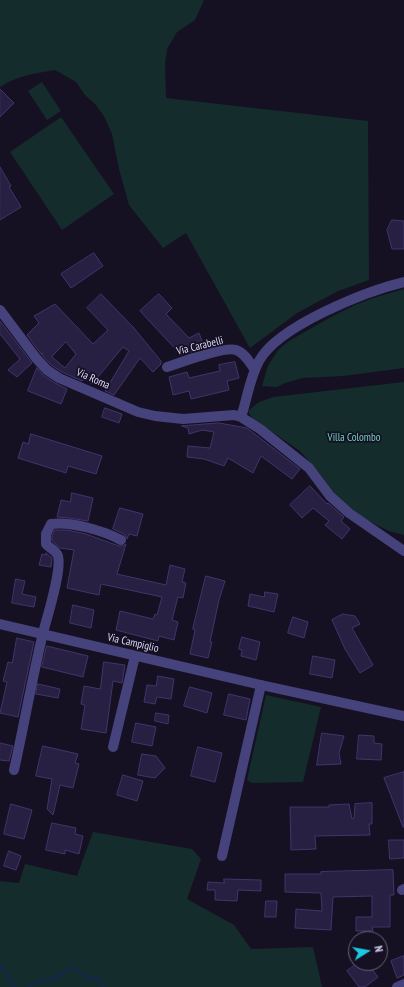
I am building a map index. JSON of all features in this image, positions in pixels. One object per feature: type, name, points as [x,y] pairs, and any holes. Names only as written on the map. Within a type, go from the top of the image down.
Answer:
[{"type":"street","points":[[404,282],[351,299],[285,335],[265,352],[259,361],[241,417],[260,429],[309,468],[330,496],[349,513],[404,551]]},
{"type":"street","name":"Via Roma","points":[[0,310],[36,358],[47,370],[59,378],[138,412],[156,416],[183,419],[234,415],[241,417]]},
{"type":"street","name":"Via Carabelli","points":[[167,367],[221,351],[235,350],[246,358],[255,370]]},
{"type":"street","points":[[14,770],[43,634],[59,571],[58,555],[46,544],[46,534],[49,526],[51,524],[63,523],[108,533],[121,540]]},
{"type":"street","name":"Via Campiglio","points":[[0,624],[261,685],[404,716]]},
{"type":"street","points":[[113,747],[135,656]]},
{"type":"street","points":[[222,856],[261,685]]},
{"type":"street","points":[[397,987],[404,984]]},
{"type":"green space","points":[[0,0],[204,0],[195,20],[177,32],[167,49],[165,64],[166,98],[368,121],[369,280],[338,291],[297,313],[250,348],[186,233],[163,248],[129,205],[119,169],[112,134],[104,116],[95,104],[85,95],[76,82],[55,70],[19,78],[0,87]]},
{"type":"green space","points":[[42,82],[61,111],[47,120],[28,91]]},
{"type":"green space","points":[[61,117],[114,194],[62,230],[10,152]]},
{"type":"green space","points":[[404,289],[404,368],[343,376],[303,378],[277,387],[262,386],[268,366],[278,350],[289,341],[355,305]]},
{"type":"green space","name":"Villa Colombo","points":[[404,382],[404,535],[389,531],[363,518],[335,495],[320,474],[300,451],[252,418],[248,411],[259,402],[273,397]]},
{"type":"green space","points":[[266,695],[321,707],[303,782],[252,783],[247,780]]},
{"type":"green space","points":[[93,832],[192,849],[201,859],[187,899],[234,925],[251,949],[313,947],[322,987],[0,987],[0,881],[19,883],[25,864],[77,876]]},
{"type":"building","points":[[0,89],[14,103],[0,117]]},
{"type":"building","points":[[0,167],[11,186],[9,187],[21,207],[0,220]]},
{"type":"building","points":[[392,220],[404,221],[404,249],[392,249],[387,230]]},
{"type":"building","points":[[94,253],[103,266],[71,288],[61,274]]},
{"type":"building","points":[[101,294],[133,327],[161,361],[161,364],[153,372],[140,358],[114,395],[105,391],[129,351],[123,347],[92,384],[85,379],[82,381],[62,372],[51,365],[42,355],[43,353],[41,354],[27,335],[39,323],[34,316],[55,304],[93,344],[108,330],[87,308]],"holes":[[[66,342],[76,354],[65,368],[52,357]]]},
{"type":"building","points":[[159,294],[172,308],[166,314],[189,338],[199,333],[204,346],[181,355],[140,311]]},
{"type":"building","points":[[0,321],[32,363],[17,377],[8,370],[20,359],[0,334]]},
{"type":"building","points":[[235,362],[239,378],[227,381],[229,390],[191,399],[189,391],[173,395],[169,377],[187,372],[189,378],[220,371],[219,365]]},
{"type":"building","points":[[37,368],[43,375],[67,389],[61,404],[28,391]]},
{"type":"building","points":[[105,408],[122,414],[119,423],[102,417]]},
{"type":"building","points":[[219,423],[247,428],[300,469],[292,479],[261,456],[253,473],[228,458],[224,466],[204,459],[187,457],[188,446],[210,448],[214,432],[202,430],[189,434],[188,428],[182,426]]},
{"type":"building","points":[[31,434],[102,456],[96,474],[68,466],[66,473],[18,458],[23,442],[28,444]]},
{"type":"building","points":[[310,486],[327,504],[328,503],[344,517],[341,521],[350,529],[342,539],[325,525],[329,521],[313,508],[302,518],[290,505]]},
{"type":"building","points":[[72,493],[93,498],[88,521],[57,517],[61,500],[70,502]]},
{"type":"building","points":[[120,508],[143,514],[137,536],[129,534],[127,539],[124,534],[113,529]]},
{"type":"building","points":[[55,530],[67,530],[86,534],[119,546],[126,544],[117,574],[166,585],[170,565],[185,569],[182,582],[186,583],[183,598],[178,597],[172,620],[178,622],[174,640],[159,636],[158,641],[116,630],[120,611],[153,619],[155,614],[157,615],[162,597],[101,584],[99,595],[67,588],[74,550],[60,548],[52,541],[52,536]]},
{"type":"building","points":[[46,553],[52,558],[51,567],[39,565],[42,554],[46,555]]},
{"type":"building","points":[[206,576],[225,581],[219,600],[208,658],[190,654],[195,630],[193,629]]},
{"type":"building","points":[[16,579],[25,581],[22,594],[36,597],[34,607],[12,603]]},
{"type":"building","points":[[265,592],[278,594],[274,612],[248,606],[250,594],[264,597]]},
{"type":"building","points":[[73,605],[94,610],[91,628],[70,623]]},
{"type":"building","points":[[343,614],[355,616],[360,624],[352,628],[373,665],[360,673],[345,649],[332,620]]},
{"type":"building","points":[[293,617],[308,622],[304,638],[288,633]]},
{"type":"building","points":[[242,637],[260,642],[256,660],[241,656],[242,650],[239,649]]},
{"type":"building","points":[[17,638],[34,642],[18,717],[0,713],[7,682],[3,681],[8,662],[12,663]]},
{"type":"building","points":[[47,646],[88,656],[83,677],[42,667]]},
{"type":"building","points":[[313,656],[335,660],[332,678],[310,674]]},
{"type":"building","points":[[104,662],[125,665],[122,683],[113,681],[106,733],[81,729],[85,705],[81,704],[84,686],[100,689]]},
{"type":"building","points":[[158,676],[174,679],[171,699],[157,697],[155,704],[144,702],[147,685],[156,686]]},
{"type":"building","points":[[38,684],[60,689],[58,698],[36,694]]},
{"type":"building","points":[[190,687],[212,693],[207,713],[184,706]]},
{"type":"building","points":[[229,694],[250,699],[246,720],[224,715]]},
{"type":"building","points":[[156,713],[169,715],[168,724],[155,721]]},
{"type":"building","points":[[136,723],[156,727],[152,746],[132,742]]},
{"type":"building","points":[[322,733],[344,736],[339,753],[341,764],[317,765]]},
{"type":"building","points":[[359,735],[374,736],[374,743],[382,744],[381,760],[357,759]]},
{"type":"building","points":[[0,743],[13,746],[9,761],[0,760]]},
{"type":"building","points":[[43,746],[78,754],[75,763],[79,764],[73,788],[60,785],[53,815],[47,809],[52,779],[36,776]]},
{"type":"building","points":[[198,747],[222,753],[215,782],[191,776]]},
{"type":"building","points":[[142,754],[156,756],[165,768],[155,778],[138,775]]},
{"type":"building","points":[[404,772],[404,827],[403,827],[384,778]]},
{"type":"building","points":[[123,775],[143,781],[137,801],[117,795]]},
{"type":"building","points":[[372,803],[372,824],[369,824],[370,835],[315,836],[316,849],[291,850],[290,807],[329,807],[329,805],[349,804],[352,819],[354,818],[355,804]]},
{"type":"building","points":[[11,804],[32,810],[24,839],[4,834]]},
{"type":"building","points":[[52,823],[76,828],[75,834],[83,836],[79,854],[65,850],[65,854],[46,850]]},
{"type":"building","points":[[389,840],[404,840],[404,858],[390,859]]},
{"type":"building","points":[[9,851],[21,856],[16,870],[4,866]]},
{"type":"building","points":[[393,870],[394,895],[390,895],[390,927],[372,927],[373,931],[356,931],[356,917],[372,917],[372,896],[333,897],[331,930],[295,928],[296,909],[322,911],[321,893],[285,892],[285,874],[321,874],[321,872]]},
{"type":"building","points":[[224,879],[261,880],[261,891],[238,890],[237,901],[215,900],[215,890],[207,890],[208,882],[224,883]]},
{"type":"building","points":[[266,901],[277,901],[276,917],[265,917]]},
{"type":"building","points":[[404,956],[404,975],[397,978],[391,961]]},
{"type":"building","points":[[347,971],[373,971],[378,977],[365,987],[359,987]]},
{"type":"waterway","points":[[0,967],[2,967],[9,976],[14,987]]},
{"type":"waterway","points":[[29,987],[38,982],[56,978],[69,968],[79,970],[86,977],[98,979],[104,987]]}]
